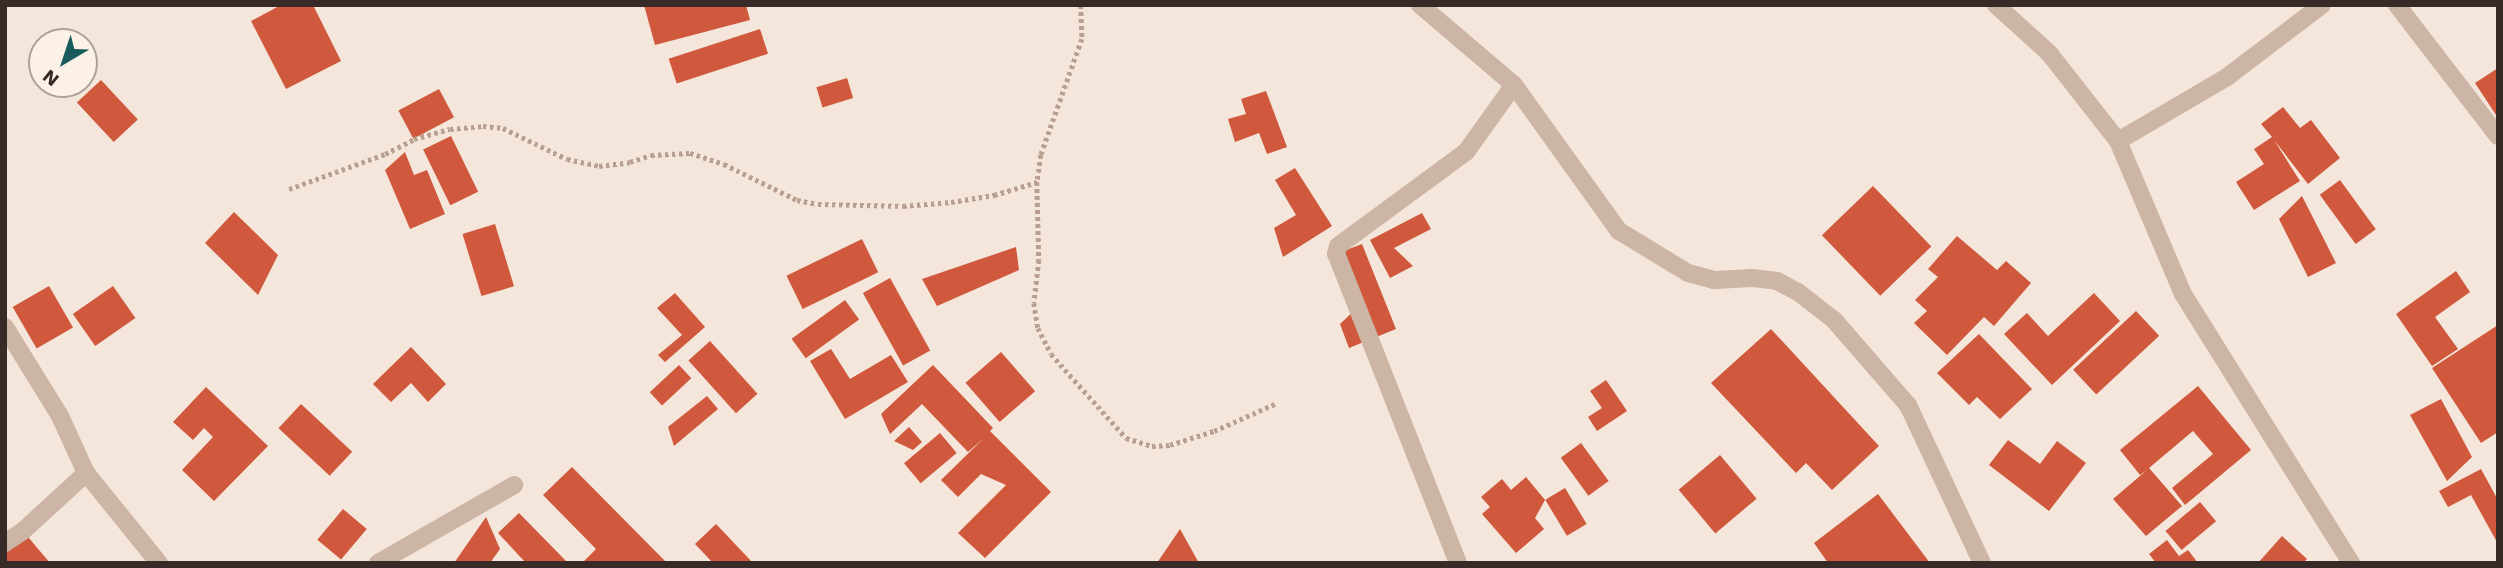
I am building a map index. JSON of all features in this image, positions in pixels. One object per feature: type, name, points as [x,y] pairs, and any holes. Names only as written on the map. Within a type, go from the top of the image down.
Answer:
[{"type":"street","points":[[1420,5],[1514,85],[1619,231],[1688,273],[1714,280],[1753,278],[1776,281],[1798,292],[1833,320],[1908,405],[1982,563]]},
{"type":"street","points":[[1996,5],[2049,53],[2118,141],[2183,294],[2351,563]]},
{"type":"street","points":[[2118,141],[2265,52],[2322,5]]},
{"type":"street","points":[[2397,5],[2498,136]]},
{"type":"street","points":[[1458,563],[1336,254],[1338,246],[1466,152],[1514,85]]},
{"type":"street","points":[[5,327],[60,416],[86,473],[159,563]]},
{"type":"street","points":[[5,543],[23,531],[86,473]]},
{"type":"street","points":[[378,563],[514,485]]},
{"type":"path","points":[[1080,5],[1082,39],[1041,155],[1037,182],[1038,260],[1034,303],[1038,328],[1051,354],[1097,410],[1126,438],[1152,446],[1170,445],[1214,431],[1277,403]]},
{"type":"path","points":[[289,189],[385,154],[414,139],[450,129],[483,125],[503,128],[567,159],[599,166],[631,162],[651,155],[699,155],[724,164],[788,197],[818,204],[903,206],[951,202],[994,195],[1037,182]]},
{"type":"building","points":[[281,5],[313,5],[341,61],[286,89],[251,21]]},
{"type":"building","points":[[644,5],[746,5],[750,20],[655,45]]},
{"type":"building","points":[[760,29],[768,54],[677,83],[669,59]]},
{"type":"building","points":[[2498,68],[2498,118],[2475,83]]},
{"type":"building","points":[[847,78],[853,98],[823,107],[816,87]]},
{"type":"building","points":[[101,80],[138,119],[114,142],[77,103],[82,98],[98,98],[98,83]]},
{"type":"building","points":[[439,89],[454,117],[413,139],[398,111]]},
{"type":"building","points":[[1266,91],[1287,147],[1267,154],[1259,133],[1235,142],[1228,119],[1246,114],[1241,99]]},
{"type":"building","points":[[2283,107],[2300,128],[2311,120],[2340,158],[2308,184],[2274,140],[2300,181],[2254,210],[2236,182],[2264,164],[2254,149],[2272,137],[2261,124]]},
{"type":"building","points":[[451,136],[478,192],[450,205],[423,150]]},
{"type":"building","points":[[405,152],[414,175],[427,170],[445,214],[410,229],[385,170]]},
{"type":"building","points":[[1295,168],[1332,226],[1283,257],[1274,228],[1296,215],[1275,180]]},
{"type":"building","points":[[2340,180],[2376,229],[2356,244],[2320,195]]},
{"type":"building","points":[[1873,186],[1931,246],[1880,296],[1822,235]]},
{"type":"building","points":[[2302,196],[2336,263],[2308,277],[2279,219]]},
{"type":"building","points":[[234,212],[278,255],[258,295],[205,243]]},
{"type":"building","points":[[1422,213],[1431,229],[1394,248],[1413,266],[1390,278],[1370,240]]},
{"type":"building","points":[[495,224],[514,286],[481,296],[462,234]]},
{"type":"building","points":[[1957,236],[1997,270],[2006,261],[2031,283],[1994,326],[1984,317],[1947,355],[1914,323],[1927,311],[1915,300],[1938,277],[1928,269]]},
{"type":"building","points":[[862,239],[878,272],[803,309],[787,276]]},
{"type":"building","points":[[1362,244],[1396,329],[1349,348],[1340,324],[1357,308],[1336,254]]},
{"type":"building","points":[[1016,247],[1019,270],[937,306],[922,279]]},
{"type":"building","points":[[2456,271],[2470,292],[2435,317],[2458,349],[2432,366],[2396,314]]},
{"type":"building","points":[[890,278],[930,351],[903,366],[863,293]]},
{"type":"building","points":[[49,286],[73,328],[37,349],[13,307]]},
{"type":"building","points":[[113,286],[135,318],[95,346],[73,314]]},
{"type":"building","points":[[675,293],[705,327],[665,362],[658,355],[682,335],[657,308]]},
{"type":"building","points":[[2094,293],[2120,321],[2052,385],[2004,334],[2027,313],[2048,336]]},
{"type":"building","points":[[845,300],[859,319],[806,358],[792,339]]},
{"type":"building","points":[[2136,311],[2159,336],[2096,395],[2073,370]]},
{"type":"building","points":[[2498,325],[2498,432],[2481,443],[2432,368]]},
{"type":"building","points":[[1771,329],[1879,446],[1832,490],[1806,463],[1796,473],[1711,383]]},
{"type":"building","points":[[1979,334],[2032,389],[2000,419],[1977,397],[1969,405],[1937,373]]},
{"type":"building","points":[[710,341],[758,394],[736,413],[688,360]]},
{"type":"building","points":[[411,347],[446,384],[428,402],[411,383],[391,402],[373,384]]},
{"type":"building","points":[[831,349],[850,379],[891,355],[908,382],[845,419],[810,361]]},
{"type":"building","points":[[1001,352],[1035,391],[1000,422],[966,383]]},
{"type":"building","points":[[679,365],[691,378],[662,405],[650,392]]},
{"type":"building","points":[[933,365],[993,428],[990,431],[1051,492],[985,558],[958,533],[1006,485],[981,474],[958,497],[941,480],[984,438],[968,452],[922,404],[890,434],[881,414]]},
{"type":"building","points":[[1606,380],[1627,411],[1597,431],[1588,417],[1602,408],[1590,391]]},
{"type":"building","points":[[2198,386],[2251,450],[2185,505],[2172,488],[2213,454],[2193,431],[2149,468],[2182,506],[2146,536],[2113,499],[2147,470],[2140,475],[2120,450]]},
{"type":"building","points":[[206,387],[268,446],[214,501],[182,470],[213,437],[204,428],[193,440],[173,422]]},
{"type":"building","points":[[707,396],[718,409],[674,446],[668,427]]},
{"type":"building","points":[[2441,399],[2472,457],[2447,481],[2410,415]]},
{"type":"building","points":[[301,404],[352,452],[330,476],[278,428]]},
{"type":"building","points":[[909,427],[922,442],[913,450],[894,441]]},
{"type":"building","points":[[940,433],[957,453],[921,483],[904,463]]},
{"type":"building","points":[[2008,440],[2040,464],[2057,441],[2086,463],[2049,511],[1989,465]]},
{"type":"building","points":[[1581,443],[1609,481],[1588,496],[1561,458]]},
{"type":"building","points":[[1720,455],[1757,499],[1715,533],[1679,490]]},
{"type":"building","points":[[572,467],[667,563],[582,563],[596,549],[543,495]]},
{"type":"building","points":[[2481,469],[2498,500],[2498,544],[2471,495],[2448,507],[2439,491]]},
{"type":"building","points":[[1526,477],[1545,500],[1535,518],[1544,529],[1516,553],[1482,514],[1490,507],[1481,497],[1502,479],[1511,490]]},
{"type":"building","points":[[1565,488],[1587,524],[1567,536],[1545,500]]},
{"type":"building","points":[[1878,494],[1930,563],[1828,563],[1814,543]]},
{"type":"building","points":[[2200,502],[2216,521],[2182,550],[2166,531]]},
{"type":"building","points":[[343,509],[367,529],[341,560],[317,540]]},
{"type":"building","points":[[519,513],[568,563],[526,563],[498,533]]},
{"type":"building","points":[[486,517],[500,549],[490,563],[454,563]]},
{"type":"building","points":[[716,524],[753,563],[713,563],[695,544]]},
{"type":"building","points":[[1180,529],[1199,563],[1157,563]]},
{"type":"building","points":[[23,531],[50,563],[5,563],[5,546]]},
{"type":"building","points":[[2282,536],[2307,559],[2303,563],[2258,563]]},
{"type":"building","points":[[2167,540],[2179,556],[2188,550],[2198,563],[2156,563],[2149,554]]}]
